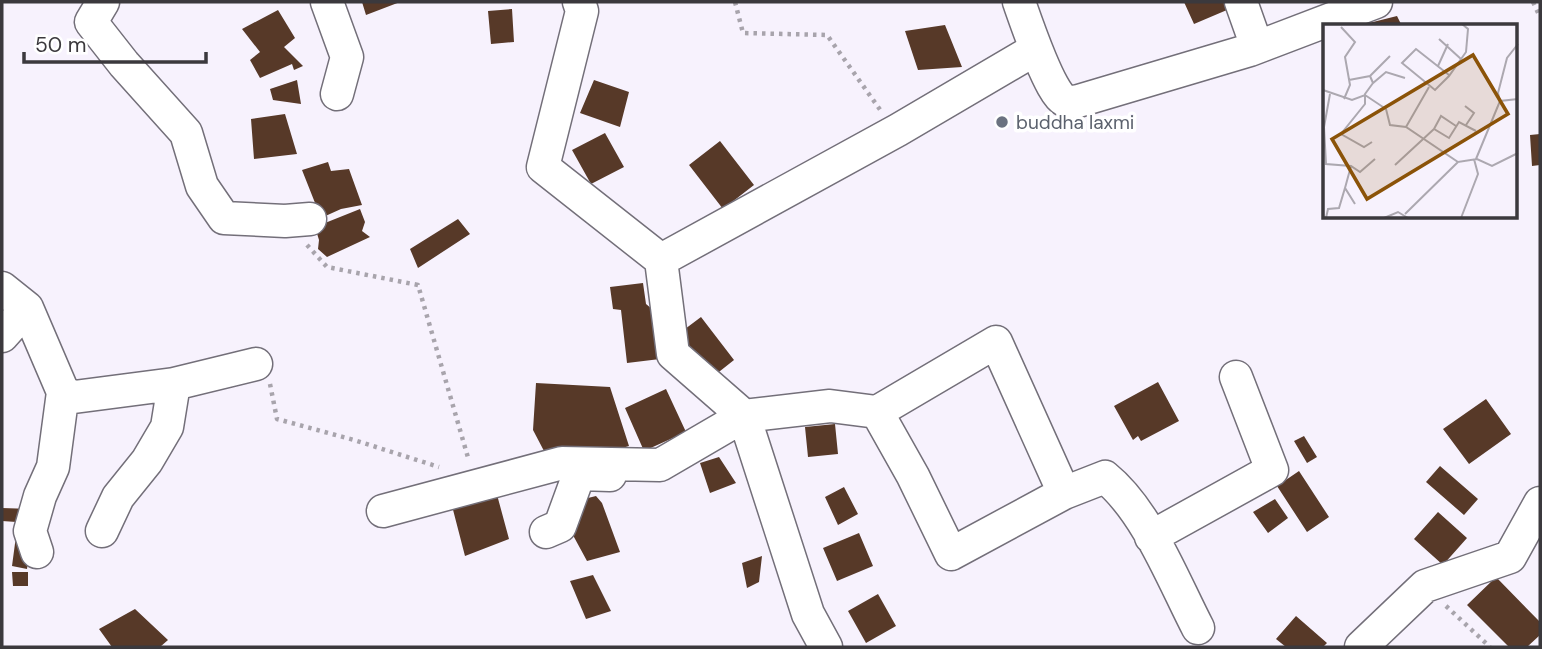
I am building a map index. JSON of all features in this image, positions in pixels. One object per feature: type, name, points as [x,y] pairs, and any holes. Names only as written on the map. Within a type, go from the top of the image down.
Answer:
[{"type":"street","points":[[103,2],[91,22],[124,64],[186,133],[202,186],[224,218],[298,220]]},
{"type":"street","points":[[327,2],[347,57],[337,94]]},
{"type":"street","points":[[579,2],[582,11],[542,167],[661,260],[673,354],[744,416],[808,614],[826,647]]},
{"type":"street","points":[[1019,2],[1036,49],[1056,92],[1063,100],[1075,102],[1257,47],[1376,2]]},
{"type":"street","points":[[1241,2],[1257,47]]},
{"type":"street","points":[[661,260],[898,130],[1036,49]]},
{"type":"street","points":[[2,288],[27,308],[63,392],[53,467],[40,496],[30,531],[37,552]]},
{"type":"street","points":[[2,336],[27,308]]},
{"type":"street","points":[[383,511],[562,463],[660,465],[744,416],[830,406],[877,412],[996,342],[1064,493]]},
{"type":"street","points":[[63,392],[74,397],[174,384],[256,364]]},
{"type":"street","points":[[1151,537],[1272,470],[1236,377]]},
{"type":"street","points":[[102,531],[118,497],[147,461],[167,427],[174,384]]},
{"type":"street","points":[[877,412],[913,476],[951,554],[1064,493],[1105,477],[1124,496],[1151,537],[1198,628]]},
{"type":"street","points":[[546,532],[560,526],[579,474],[657,475],[660,465]]},
{"type":"street","points":[[1361,647],[1425,586],[1510,557],[1540,503]]},
{"type":"path","points":[[736,2],[743,33],[827,36],[879,109],[898,130]]},
{"type":"path","points":[[1532,2],[1540,17]]},
{"type":"path","points":[[298,220],[327,267],[418,285],[477,486]]},
{"type":"path","points":[[256,364],[270,382],[277,419],[354,440],[446,470]]},
{"type":"path","points":[[1425,586],[1490,647]]},
{"type":"building","points":[[362,2],[400,2],[366,15]]},
{"type":"building","points":[[1184,2],[1231,2],[1234,7],[1194,24]]},
{"type":"building","points":[[512,9],[514,42],[491,44],[488,11]]},
{"type":"building","points":[[278,10],[295,38],[284,47],[303,66],[294,70],[292,64],[260,78],[250,60],[260,52],[242,29]]},
{"type":"building","points":[[1397,16],[1401,24],[1365,24]]},
{"type":"building","points":[[945,25],[962,67],[918,70],[905,31]]},
{"type":"building","points":[[297,80],[301,104],[273,100],[270,89]]},
{"type":"building","points":[[594,80],[629,92],[620,127],[580,113]]},
{"type":"building","points":[[285,114],[297,154],[254,159],[251,119]]},
{"type":"building","points":[[605,133],[624,167],[591,184],[572,150]]},
{"type":"building","points":[[1540,134],[1540,165],[1532,166],[1530,135]]},
{"type":"building","points":[[720,141],[754,185],[723,209],[689,165]]},
{"type":"building","points":[[328,162],[331,171],[349,169],[362,205],[341,209],[321,218],[302,170]]},
{"type":"building","points":[[360,209],[365,222],[362,231],[370,237],[327,257],[318,249],[319,240],[315,227]]},
{"type":"building","points":[[458,219],[470,234],[418,268],[410,249]]},
{"type":"building","points":[[643,283],[646,304],[652,309],[660,359],[627,363],[621,310],[613,309],[610,287]]},
{"type":"building","points":[[701,317],[734,360],[710,379],[677,335]]},
{"type":"building","points":[[1158,382],[1179,421],[1141,441],[1138,436],[1133,440],[1114,406]]},
{"type":"building","points":[[536,383],[610,387],[629,446],[588,458],[544,451],[533,430]]},
{"type":"building","points":[[666,389],[686,432],[644,451],[625,408]]},
{"type":"building","points":[[1486,399],[1511,434],[1469,464],[1443,429]]},
{"type":"building","points":[[835,424],[838,454],[808,457],[805,427]]},
{"type":"building","points":[[1304,436],[1317,457],[1307,463],[1294,441]]},
{"type":"building","points":[[719,457],[736,483],[710,493],[700,463]]},
{"type":"building","points":[[1440,466],[1478,499],[1464,515],[1426,482]]},
{"type":"building","points":[[1299,471],[1329,517],[1307,532],[1277,486]]},
{"type":"building","points":[[844,487],[858,514],[838,525],[825,497]]},
{"type":"building","points":[[496,491],[509,539],[465,556],[451,502]]},
{"type":"building","points":[[596,496],[602,503],[620,552],[587,561],[568,526],[580,523],[573,512],[580,500]]},
{"type":"building","points":[[1275,499],[1288,518],[1268,533],[1253,512]]},
{"type":"building","points":[[2,508],[32,509],[31,523],[2,521]]},
{"type":"building","points":[[1438,512],[1467,538],[1443,565],[1414,539]]},
{"type":"building","points":[[859,533],[873,566],[837,581],[823,548]]},
{"type":"building","points":[[16,536],[31,538],[27,569],[12,566]]},
{"type":"building","points":[[762,556],[759,582],[747,588],[742,563]]},
{"type":"building","points":[[12,572],[28,572],[28,586],[13,586]]},
{"type":"building","points":[[593,575],[611,611],[586,619],[570,581]]},
{"type":"building","points":[[1496,577],[1540,622],[1540,635],[1527,647],[1509,647],[1467,605]]},
{"type":"building","points":[[878,594],[896,626],[866,643],[848,611]]},
{"type":"building","points":[[135,609],[168,640],[160,647],[112,647],[99,629]]},
{"type":"building","points":[[1296,616],[1327,643],[1323,647],[1286,647],[1276,639]]},
{"type":"place","name":"buddha laxmi","points":[[1002,122]]}]
